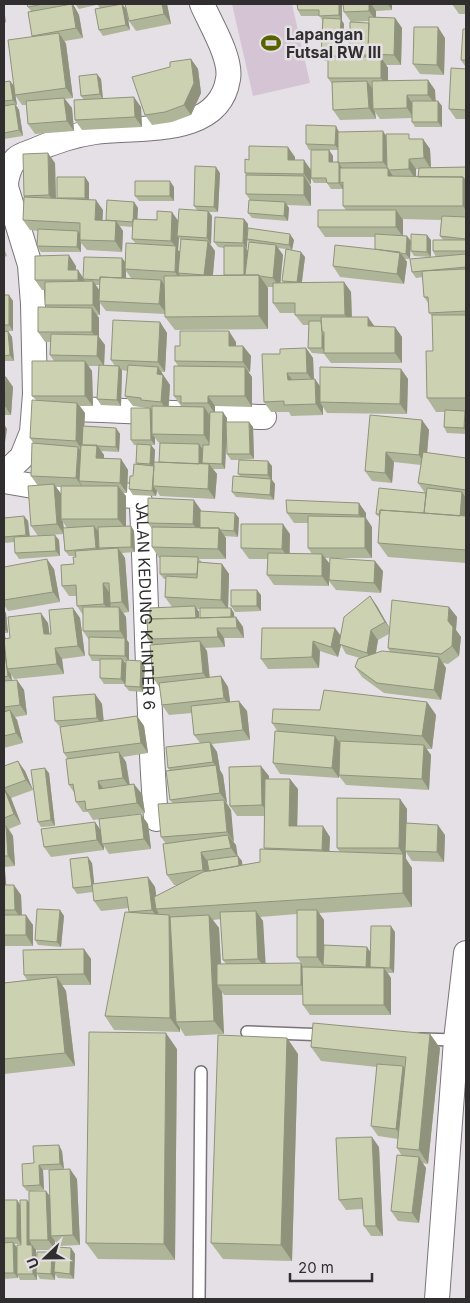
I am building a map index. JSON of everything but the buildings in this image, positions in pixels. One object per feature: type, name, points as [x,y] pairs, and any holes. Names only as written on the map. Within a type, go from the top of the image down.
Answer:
[{"type":"street","points":[[4,474],[22,457],[32,432],[34,408],[33,304],[30,265],[6,187],[6,179],[16,159],[54,141],[95,132],[154,130],[179,126],[207,114],[223,98],[229,77],[224,50],[202,4]]},
{"type":"street","points":[[34,408],[264,417]]},
{"type":"street","name":"JALAN KEDUNG KLINTER 6","points":[[4,481],[62,491],[134,496],[142,506],[150,729],[156,819]]},
{"type":"street","points":[[437,1299],[456,1040],[466,952]]},
{"type":"lane","points":[[247,1032],[336,1035]]},
{"type":"lane","points":[[406,1038],[456,1040]]},
{"type":"lane","points":[[199,1299],[201,1072]]},
{"type":"shaded area","name":"Lapangan Futsal RW III","points":[[232,4],[292,4],[310,83],[253,96]]},
{"type":"place","name":"Lapangan Futsal RW III","points":[[271,43]]}]
